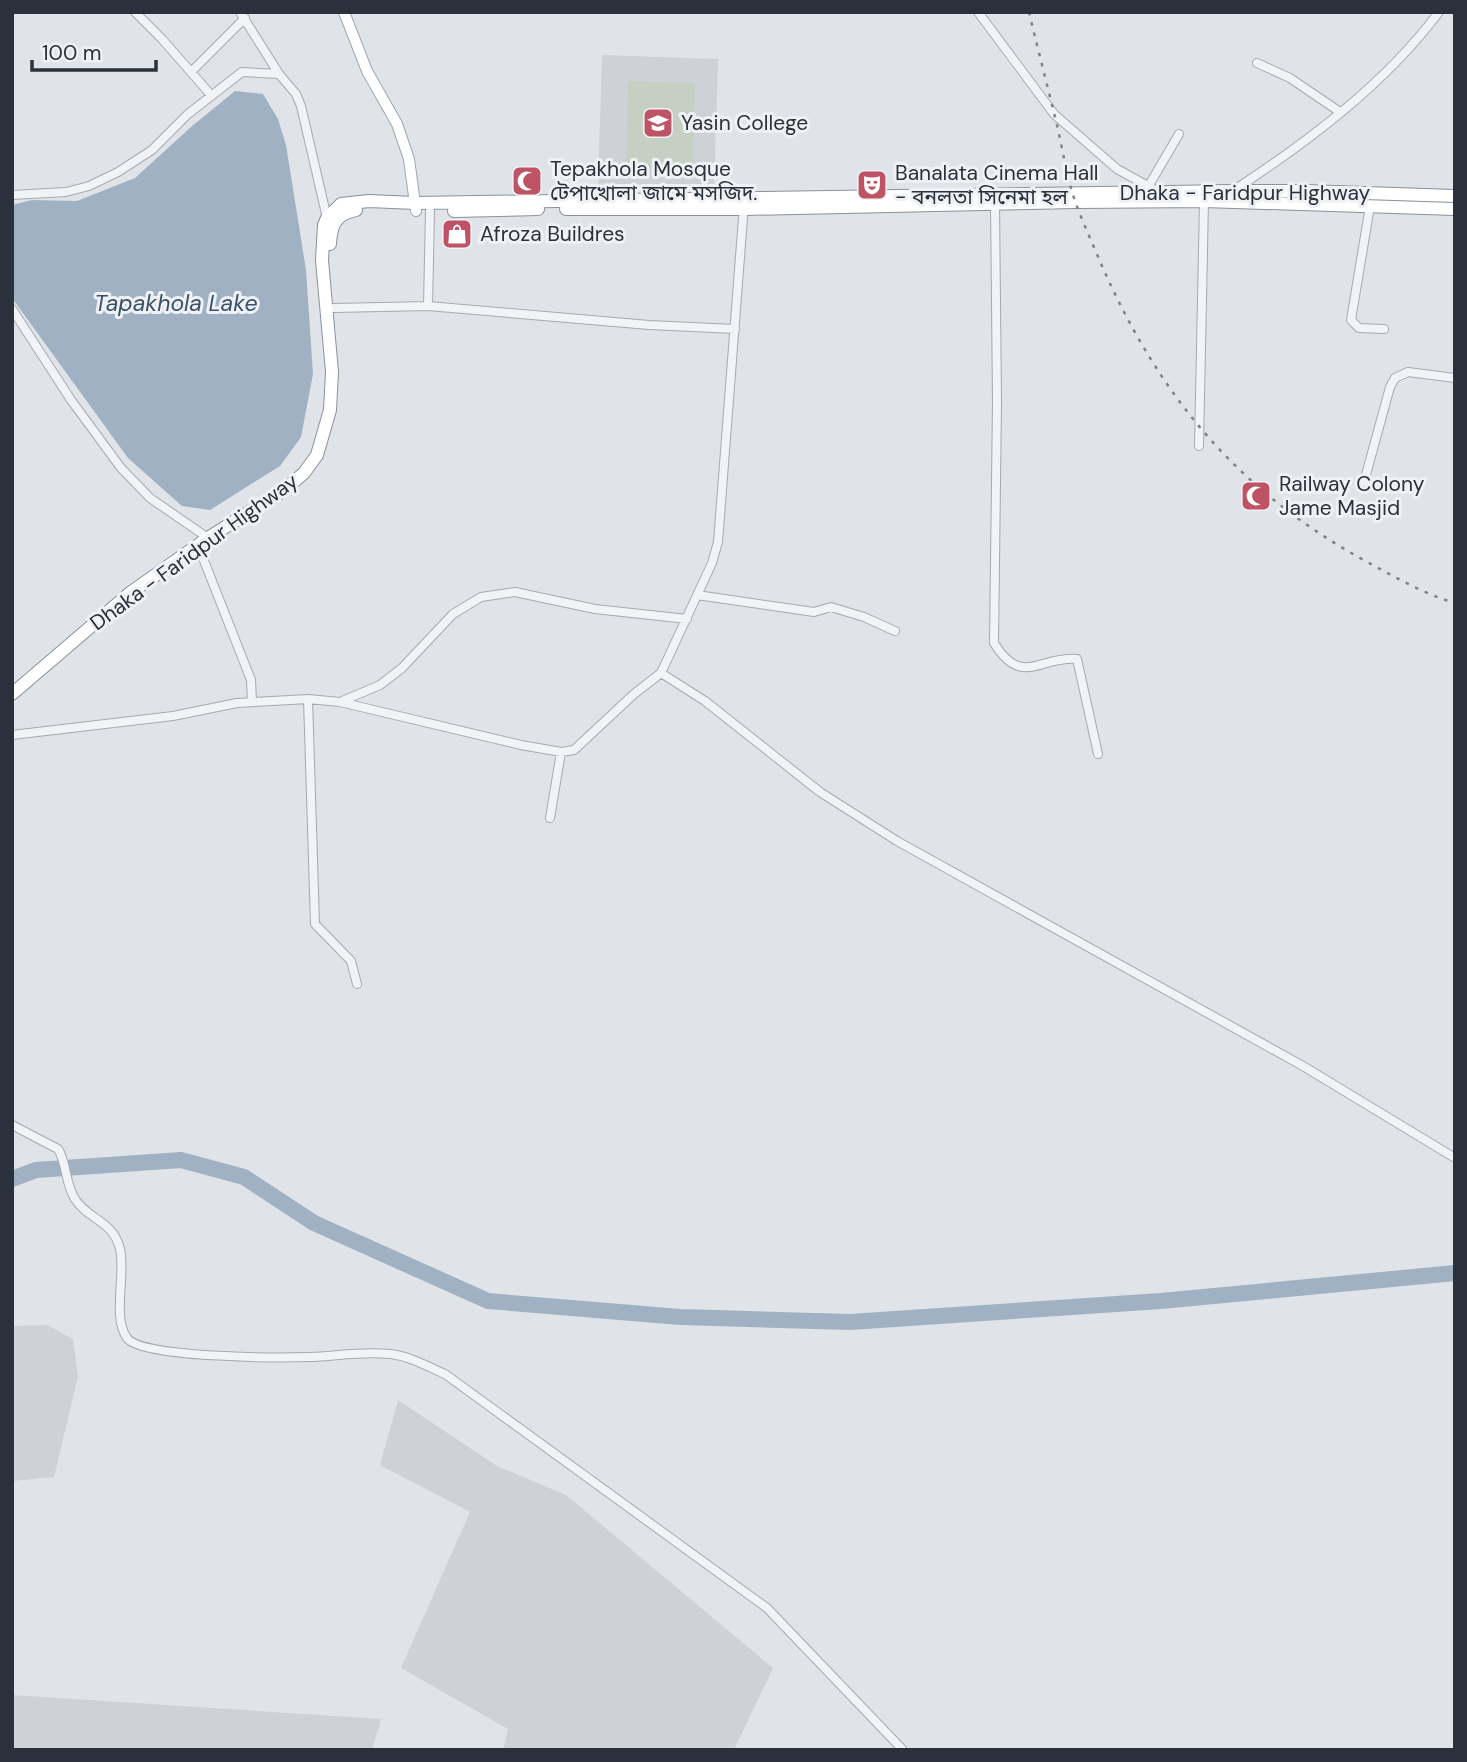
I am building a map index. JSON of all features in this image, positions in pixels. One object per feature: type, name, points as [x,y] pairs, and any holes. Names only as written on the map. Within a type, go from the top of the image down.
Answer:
[{"type":"highway","name":"Dhaka - Faridpur Highway","points":[[12,694],[134,599],[222,537],[288,496],[309,478],[323,458],[340,372],[330,239],[338,218],[344,212],[369,208],[549,204],[835,202],[1153,189],[1370,206],[1393,200],[1455,209]]},
{"type":"highway","name":"Dhaka - Faridpur Highway","points":[[835,202],[1204,201],[1232,197],[1393,200],[1455,196]]},
{"type":"highway","name":"Dhaka - Faridpur Highway","points":[[197,554],[208,538],[284,490],[304,473],[317,455],[333,410],[322,260],[324,225],[341,204],[369,201],[430,211],[549,204]]},
{"type":"highway","name":"Dhaka - Faridpur Highway","points":[[12,704],[80,639]]},
{"type":"main road","points":[[344,12],[368,71],[397,124],[409,159],[415,207]]},
{"type":"street","points":[[135,12],[211,95]]},
{"type":"street","points":[[978,12],[1054,114],[1117,169],[1153,189],[1179,134]]},
{"type":"street","points":[[1232,197],[1340,112],[1404,54],[1439,12]]},
{"type":"street","points":[[191,72],[242,15],[302,106],[327,218]]},
{"type":"street","points":[[1257,63],[1290,78],[1340,112]]},
{"type":"street","points":[[12,195],[66,192],[89,186],[118,172],[152,150],[188,114],[242,72],[279,74]]},
{"type":"street","points":[[1199,446],[1204,201]]},
{"type":"street","points":[[995,203],[998,402],[993,643],[1003,658],[1014,666],[1025,668],[1077,659],[1098,754]]},
{"type":"street","points":[[12,735],[173,716],[237,703],[308,699],[340,702],[447,729],[561,752],[574,750],[634,694],[661,673],[712,563],[718,542],[744,204]]},
{"type":"street","points":[[1370,206],[1351,320],[1359,328],[1384,329]]},
{"type":"street","points":[[428,306],[430,211]]},
{"type":"street","points":[[334,308],[428,306],[649,325],[736,328]]},
{"type":"street","points":[[12,309],[71,400],[121,468],[150,498],[208,538]]},
{"type":"street","points":[[1364,481],[1390,387],[1395,378],[1408,372],[1455,378]]},
{"type":"street","points":[[197,554],[251,680],[252,702]]},
{"type":"street","points":[[340,702],[380,685],[402,668],[453,614],[481,597],[515,592],[595,609],[687,619]]},
{"type":"street","points":[[697,595],[814,611],[831,607],[864,617],[895,631]]},
{"type":"street","points":[[661,673],[705,701],[820,792],[897,841],[1303,1066],[1455,1158]]},
{"type":"street","points":[[308,699],[315,923],[351,961],[357,984]]},
{"type":"street","points":[[550,818],[561,752]]},
{"type":"street","points":[[12,1125],[49,1143],[60,1153],[71,1193],[82,1208],[111,1229],[120,1247],[123,1269],[121,1324],[128,1340],[141,1348],[211,1355],[308,1357],[390,1354],[414,1360],[444,1374],[767,1608],[903,1750]]},
{"type":"shaded area","name":"Yasin College","points":[[602,55],[718,59],[714,190],[598,186]]},
{"type":"shaded area","points":[[47,1325],[73,1339],[78,1376],[54,1477],[12,1481],[12,1326]]},
{"type":"shaded area","points":[[398,1400],[497,1466],[566,1495],[773,1668],[734,1750],[503,1750],[508,1729],[401,1668],[470,1512],[380,1465]]},
{"type":"shaded area","points":[[12,1695],[381,1719],[372,1750],[12,1750]]},
{"type":"green space","points":[[628,81],[695,83],[693,171],[626,169]]},
{"type":"water","name":"Tapakhola Lake","points":[[235,91],[263,94],[278,119],[286,145],[306,270],[313,374],[301,437],[280,466],[210,510],[182,506],[128,458],[12,298],[12,205],[32,200],[77,201],[135,178]]},
{"type":"waterway","points":[[12,1179],[36,1170],[181,1160],[244,1177],[314,1223],[488,1301],[680,1317],[850,1322],[1161,1301],[1455,1273]]},
{"type":"railway","points":[[1029,12],[1070,184],[1079,211],[1125,314],[1150,359],[1178,400],[1209,438],[1243,473],[1281,506],[1323,536],[1369,563],[1422,590],[1455,603]]},
{"type":"place","name":"Yasin College","points":[[658,123]]},
{"type":"place","name":"Tepakhola Mosque টেপাখোলা জামে মসজিদ.","points":[[527,181]]},
{"type":"place","name":"Banalata Cinema Hall - বনলতা সিনেমা হল","points":[[872,185]]},
{"type":"place","name":"Afroza Buildres","points":[[457,234]]},
{"type":"place","name":"Railway Colony Jame Masjid","points":[[1256,496]]}]
